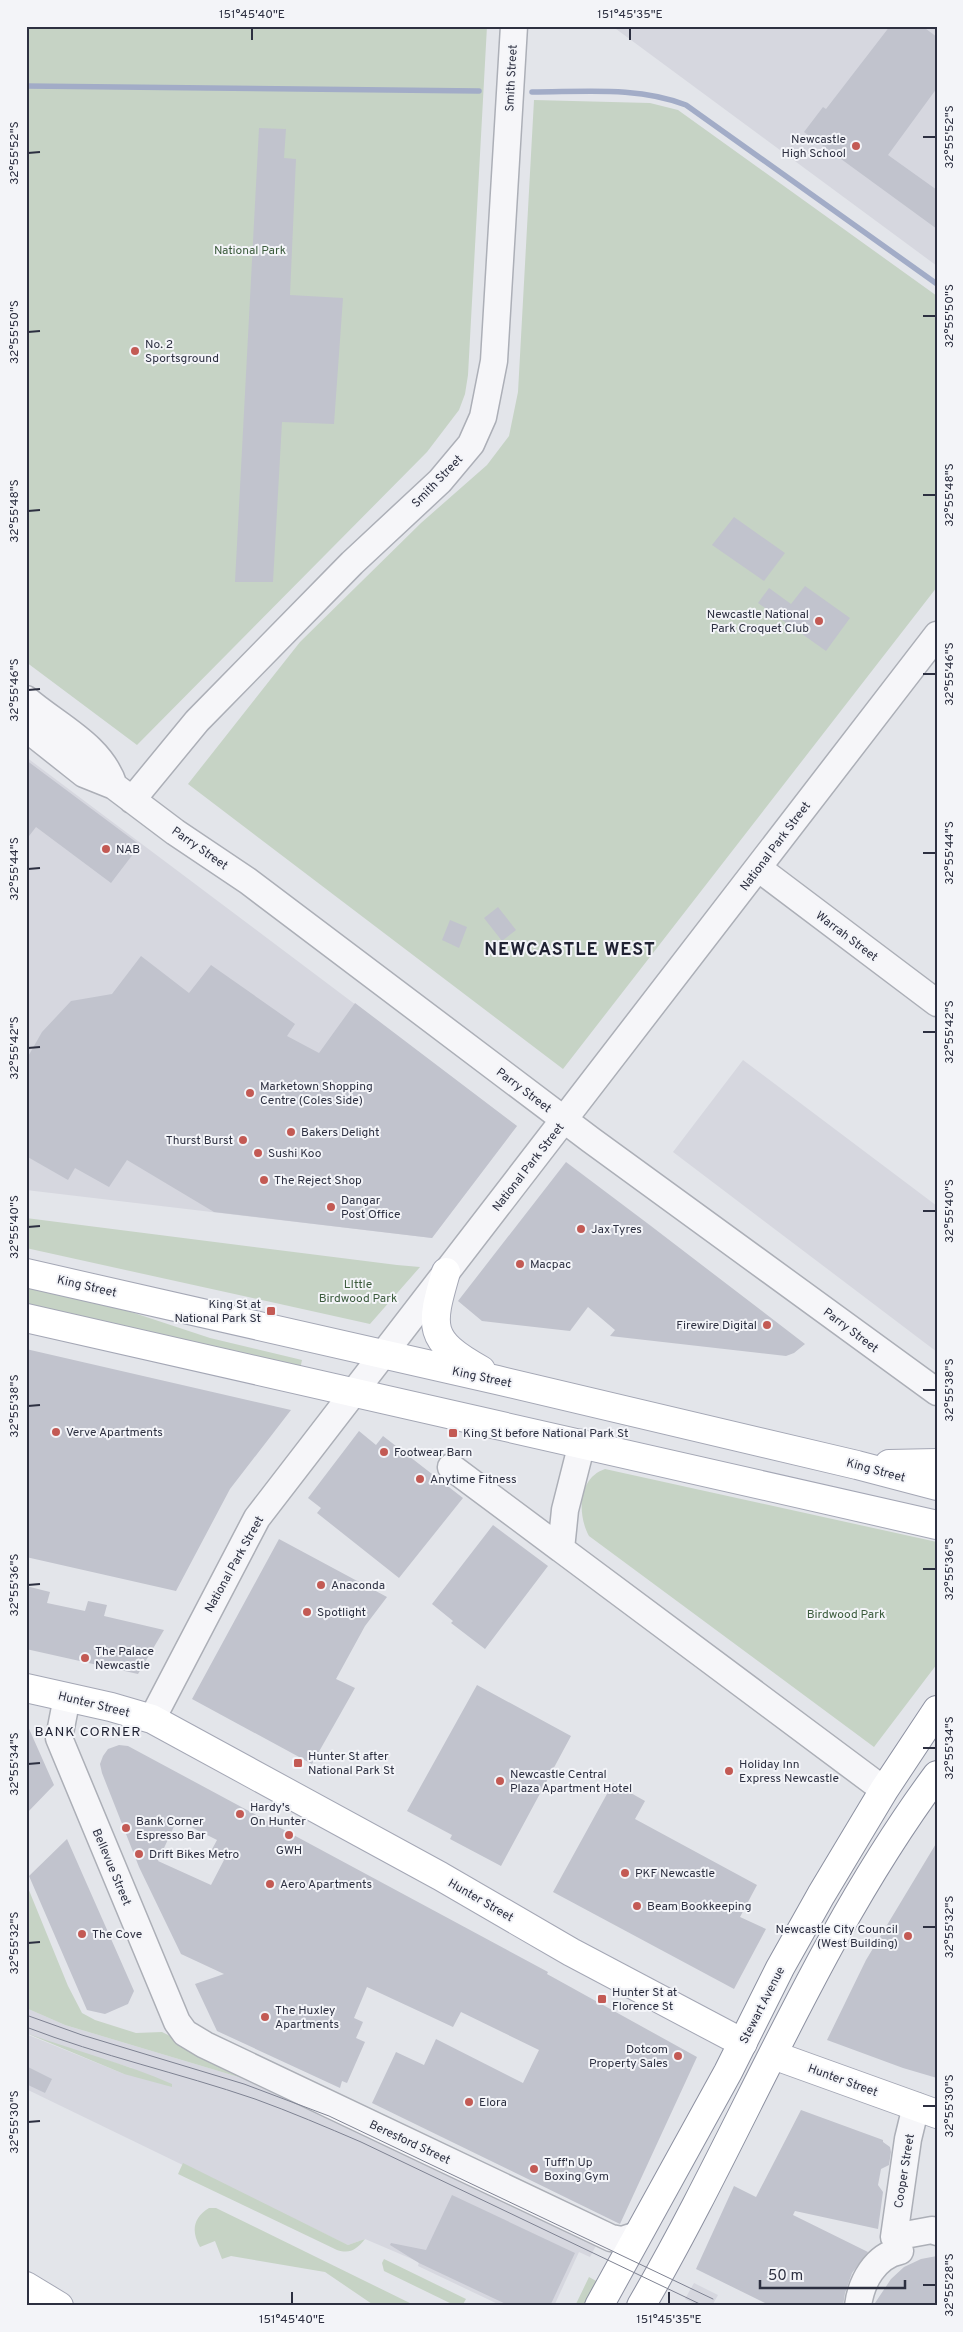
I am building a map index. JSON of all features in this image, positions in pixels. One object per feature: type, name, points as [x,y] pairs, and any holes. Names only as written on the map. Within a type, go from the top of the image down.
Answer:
[{"type":"main road","points":[[446,1272],[435,1308],[435,1328],[450,1349],[464,1361],[497,1380]]},
{"type":"main road","name":"King Street","points":[[26,1273],[497,1380],[858,1465],[937,1486]]},
{"type":"main road","points":[[26,1318],[353,1394],[582,1442],[937,1526]]},
{"type":"main road","points":[[858,1465],[937,1463]]},
{"type":"main road","name":"Hunter Street","points":[[26,1688],[152,1719],[440,1876],[571,1952],[743,2043],[926,2110]]},
{"type":"main road","name":"Stewart Avenue","points":[[599,2306],[743,2043],[807,1920],[884,1790],[937,1710]]},
{"type":"main road","points":[[641,2306],[671,2254],[773,2055],[795,2008],[871,1874],[911,1810],[937,1775]]},
{"type":"main road","points":[[26,2286],[59,2306]]},
{"type":"street","name":"Smith Street","points":[[123,793],[197,721],[352,563],[440,481],[471,444],[483,417],[494,361],[514,26]]},
{"type":"street","name":"National Park Street","points":[[152,1719],[257,1518],[937,635]]},
{"type":"street","points":[[26,699],[98,755],[123,793]]},
{"type":"street","name":"Parry Street","points":[[26,728],[84,774],[123,793],[248,881],[564,1120],[892,1362],[937,1392]]},
{"type":"street","name":"Warrah Street","points":[[758,868],[937,1003]]},
{"type":"street","points":[[561,1548],[564,1510],[582,1442]]},
{"type":"street","points":[[451,1467],[884,1790]]},
{"type":"street","name":"Bellevue Street","points":[[67,1697],[59,1738],[177,2022],[184,2033]]},
{"type":"street","name":"Beresford Street","points":[[184,2033],[611,2238],[622,2240],[637,2236]]},
{"type":"street","name":"Cooper Street","points":[[897,2244],[908,2139],[926,2110]]},
{"type":"street","points":[[858,2306],[862,2286],[875,2266],[891,2253],[897,2244],[932,2230],[937,2232]]},
{"type":"shaded area","name":"Newcastle High School","points":[[612,26],[937,26],[937,266]]},
{"type":"shaded area","name":"Marketown Shopping Centre (Coles Side)","points":[[26,757],[517,1126],[432,1238],[26,1190]]},
{"type":"shaded area","points":[[743,1060],[937,1206],[937,1352],[673,1152]]},
{"type":"shaded area","points":[[26,2008],[65,2025],[262,2084],[600,2238],[590,2257],[579,2252],[554,2306],[502,2306],[418,2266],[419,2262],[365,2239],[348,2245],[26,2089],[26,2034],[124,2074],[132,2068],[65,2048],[26,2033]]},
{"type":"shaded area","points":[[694,2283],[718,2295],[713,2304],[716,2306],[700,2306],[685,2299]]},
{"type":"green space","name":"National Park","points":[[26,26],[487,26],[468,375],[465,394],[459,410],[427,452],[137,745],[26,662]]},
{"type":"green space","points":[[534,100],[650,103],[678,110],[937,296],[937,587],[563,1069],[188,784],[300,642],[421,523],[487,465],[509,436],[518,392]]},
{"type":"green space","name":"LIttle Birdwood Park","points":[[26,1218],[420,1267],[370,1324],[26,1248]]},
{"type":"green space","points":[[26,1287],[122,1309],[210,1338],[302,1360],[300,1369],[61,1315],[49,1309],[26,1303]]},
{"type":"green space","name":"Birdwood Park","points":[[605,1469],[937,1542],[937,1664],[874,1747],[589,1536],[583,1518],[582,1498],[589,1480]]},
{"type":"green space","points":[[26,1883],[68,1986],[82,2013],[95,2020],[136,2033],[162,2032],[254,2077],[262,2084],[65,2025],[26,2008]]},
{"type":"green space","points":[[26,2033],[136,2070],[172,2084],[172,2087],[124,2074]]},
{"type":"green space","points":[[183,2163],[348,2245],[365,2239],[352,2250],[346,2252],[337,2250],[178,2174]]},
{"type":"green space","points":[[209,2208],[216,2208],[416,2306],[375,2306],[325,2272],[231,2256],[222,2259],[215,2241],[200,2247],[195,2236],[197,2221]]},
{"type":"green space","points":[[384,2259],[466,2299],[462,2306],[456,2306],[384,2271],[382,2263]]},
{"type":"green space","points":[[589,2277],[598,2282],[585,2306],[575,2306]]},
{"type":"building","points":[[890,26],[922,26],[937,37],[937,88],[888,155],[937,190],[937,229],[804,132],[823,107],[826,109]]},
{"type":"building","points":[[259,128],[286,129],[284,158],[296,159],[290,295],[343,298],[334,424],[282,422],[273,582],[235,582]]},
{"type":"building","points":[[734,517],[785,553],[764,581],[712,545]]},
{"type":"building","name":"Newcastle National Park Croquet Club","points":[[805,586],[850,618],[826,651],[758,603],[769,588],[791,604]]},
{"type":"building","points":[[26,760],[140,845],[111,883],[36,827],[26,840]]},
{"type":"building","points":[[498,907],[516,930],[502,941],[484,918]]},
{"type":"building","points":[[450,920],[467,927],[459,948],[442,940]]},
{"type":"building","name":"Marketown Shopping Centre (Coles Side)","points":[[141,956],[189,993],[211,965],[295,1024],[287,1036],[319,1053],[355,1003],[517,1126],[432,1238],[214,1212],[127,1160],[109,1187],[75,1168],[68,1180],[26,1156],[26,1060],[42,1032],[71,1001],[112,994]]},
{"type":"building","points":[[566,1162],[805,1344],[794,1353],[786,1356],[610,1336],[615,1330],[588,1307],[570,1331],[482,1321],[458,1301]]},
{"type":"building","points":[[26,1349],[291,1410],[230,1489],[176,1591],[26,1557]]},
{"type":"building","points":[[359,1431],[376,1445],[383,1436],[463,1498],[399,1578],[317,1513],[321,1508],[308,1498]]},
{"type":"building","points":[[493,1525],[548,1566],[485,1649],[451,1623],[453,1621],[432,1604]]},
{"type":"building","name":"Spotlight","points":[[279,1539],[387,1597],[365,1626],[336,1679],[355,1688],[312,1764],[192,1699]]},
{"type":"building","points":[[26,1586],[50,1592],[47,1603],[85,1611],[88,1601],[107,1605],[104,1616],[164,1630],[138,1674],[26,1649]]},
{"type":"building","name":"Newcastle Central Plaza Apartment Hotel","points":[[477,1685],[571,1736],[501,1866],[450,1839],[452,1835],[407,1811]]},
{"type":"building","points":[[26,1722],[54,1785],[26,1814]]},
{"type":"building","points":[[119,1745],[128,1746],[548,1972],[547,1974],[697,2057],[620,2224],[372,2103],[396,2052],[424,2065],[436,2039],[523,2083],[539,2050],[461,2012],[453,2027],[367,1987],[354,2018],[363,2022],[356,2038],[365,2042],[347,2083],[342,2081],[340,2088],[217,2031],[195,1984],[224,1974],[181,1954],[139,1867],[102,1773],[100,1764],[108,1749]],"holes":[[[177,1820],[217,1840],[210,1853],[224,1860],[211,1885],[158,1861]]]},
{"type":"building","points":[[613,1783],[645,1801],[635,1819],[757,1885],[740,1917],[766,1929],[734,1989],[553,1892]]},
{"type":"building","name":"The Cove","points":[[67,1839],[134,1991],[128,2004],[105,2014],[87,2010],[29,1876]]},
{"type":"building","name":"Newcastle City Council (West Building)","points":[[937,1842],[937,2078],[903,2068],[827,2040],[866,1960]]},
{"type":"building","points":[[26,2066],[52,2079],[45,2093],[26,2084]]},
{"type":"building","points":[[801,2110],[883,2140],[890,2147],[889,2165],[881,2169],[878,2185],[883,2192],[878,2229],[795,2211],[793,2215],[868,2252],[852,2273],[843,2306],[771,2306],[696,2269],[734,2186],[756,2197]]},
{"type":"building","points":[[452,2195],[575,2253],[550,2306],[510,2306],[419,2263],[390,2245],[391,2243],[426,2250]]},
{"type":"building","points":[[937,2256],[937,2306],[873,2306],[891,2279],[904,2267],[921,2259]]},
{"type":"waterway","points":[[26,86],[479,91]]},
{"type":"waterway","points":[[532,92],[610,91],[649,95],[686,105],[937,284]]},
{"type":"tram line","points":[[26,2015],[82,2035],[244,2084],[329,2116],[713,2299]]},
{"type":"tram line","points":[[26,2027],[83,2047],[255,2099],[308,2120],[361,2142],[704,2306]]},
{"type":"place","name":"Newcastle High School","points":[[856,146]]},
{"type":"place","name":"No. 2 Sportsground","points":[[135,351]]},
{"type":"place","name":"Newcastle National Park Croquet Club","points":[[819,621]]},
{"type":"place","name":"NAB","points":[[106,849]]},
{"type":"place","name":"Marketown Shopping Centre (Coles Side)","points":[[250,1093]]},
{"type":"place","name":"Bakers Delight","points":[[291,1132]]},
{"type":"place","name":"Thurst Burst","points":[[243,1140]]},
{"type":"place","name":"Sushi Koo","points":[[258,1153]]},
{"type":"place","name":"The Reject Shop","points":[[264,1180]]},
{"type":"place","name":"Dangar Post Office","points":[[331,1207]]},
{"type":"place","name":"Jax Tyres","points":[[581,1229]]},
{"type":"place","name":"Macpac","points":[[520,1264]]},
{"type":"place","name":"King St at National Park St","points":[[271,1311]]},
{"type":"place","name":"Firewire Digital","points":[[767,1325]]},
{"type":"place","name":"Verve Apartments","points":[[56,1432]]},
{"type":"place","name":"King St before National Park St","points":[[453,1433]]},
{"type":"place","name":"Footwear Barn","points":[[384,1452]]},
{"type":"place","name":"Anytime Fitness","points":[[420,1479]]},
{"type":"place","name":"Anaconda","points":[[321,1585]]},
{"type":"place","name":"Spotlight","points":[[307,1612]]},
{"type":"place","name":"The Palace Newcastle","points":[[85,1658]]},
{"type":"place","name":"Hunter St after National Park St","points":[[298,1763]]},
{"type":"place","name":"Holiday Inn Express Newcastle","points":[[729,1771]]},
{"type":"place","name":"Newcastle Central Plaza Apartment Hotel","points":[[500,1781]]},
{"type":"place","name":"Hardy's On Hunter","points":[[240,1814]]},
{"type":"place","name":"Bank Corner Espresso Bar","points":[[126,1828]]},
{"type":"place","name":"GWH","points":[[289,1835]]},
{"type":"place","name":"Drift Bikes Metro","points":[[139,1854]]},
{"type":"place","name":"PKF Newcastle","points":[[625,1873]]},
{"type":"place","name":"Aero Apartments","points":[[270,1884]]},
{"type":"place","name":"Beam Bookkeeping","points":[[637,1906]]},
{"type":"place","name":"The Cove","points":[[82,1934]]},
{"type":"place","name":"Newcastle City Council (West Building)","points":[[908,1936]]},
{"type":"place","name":"Hunter St at Florence St","points":[[602,1999]]},
{"type":"place","name":"The Huxley Apartments","points":[[265,2017]]},
{"type":"place","name":"Dotcom Property Sales","points":[[678,2056]]},
{"type":"place","name":"Elora","points":[[469,2102]]},
{"type":"place","name":"Tuff'n Up Boxing Gym","points":[[534,2169]]},
{"type":"district","name":"NEWCASTLE WEST","points":[[570,949]]},
{"type":"district","name":"BANK CORNER","points":[[88,1731]]}]
